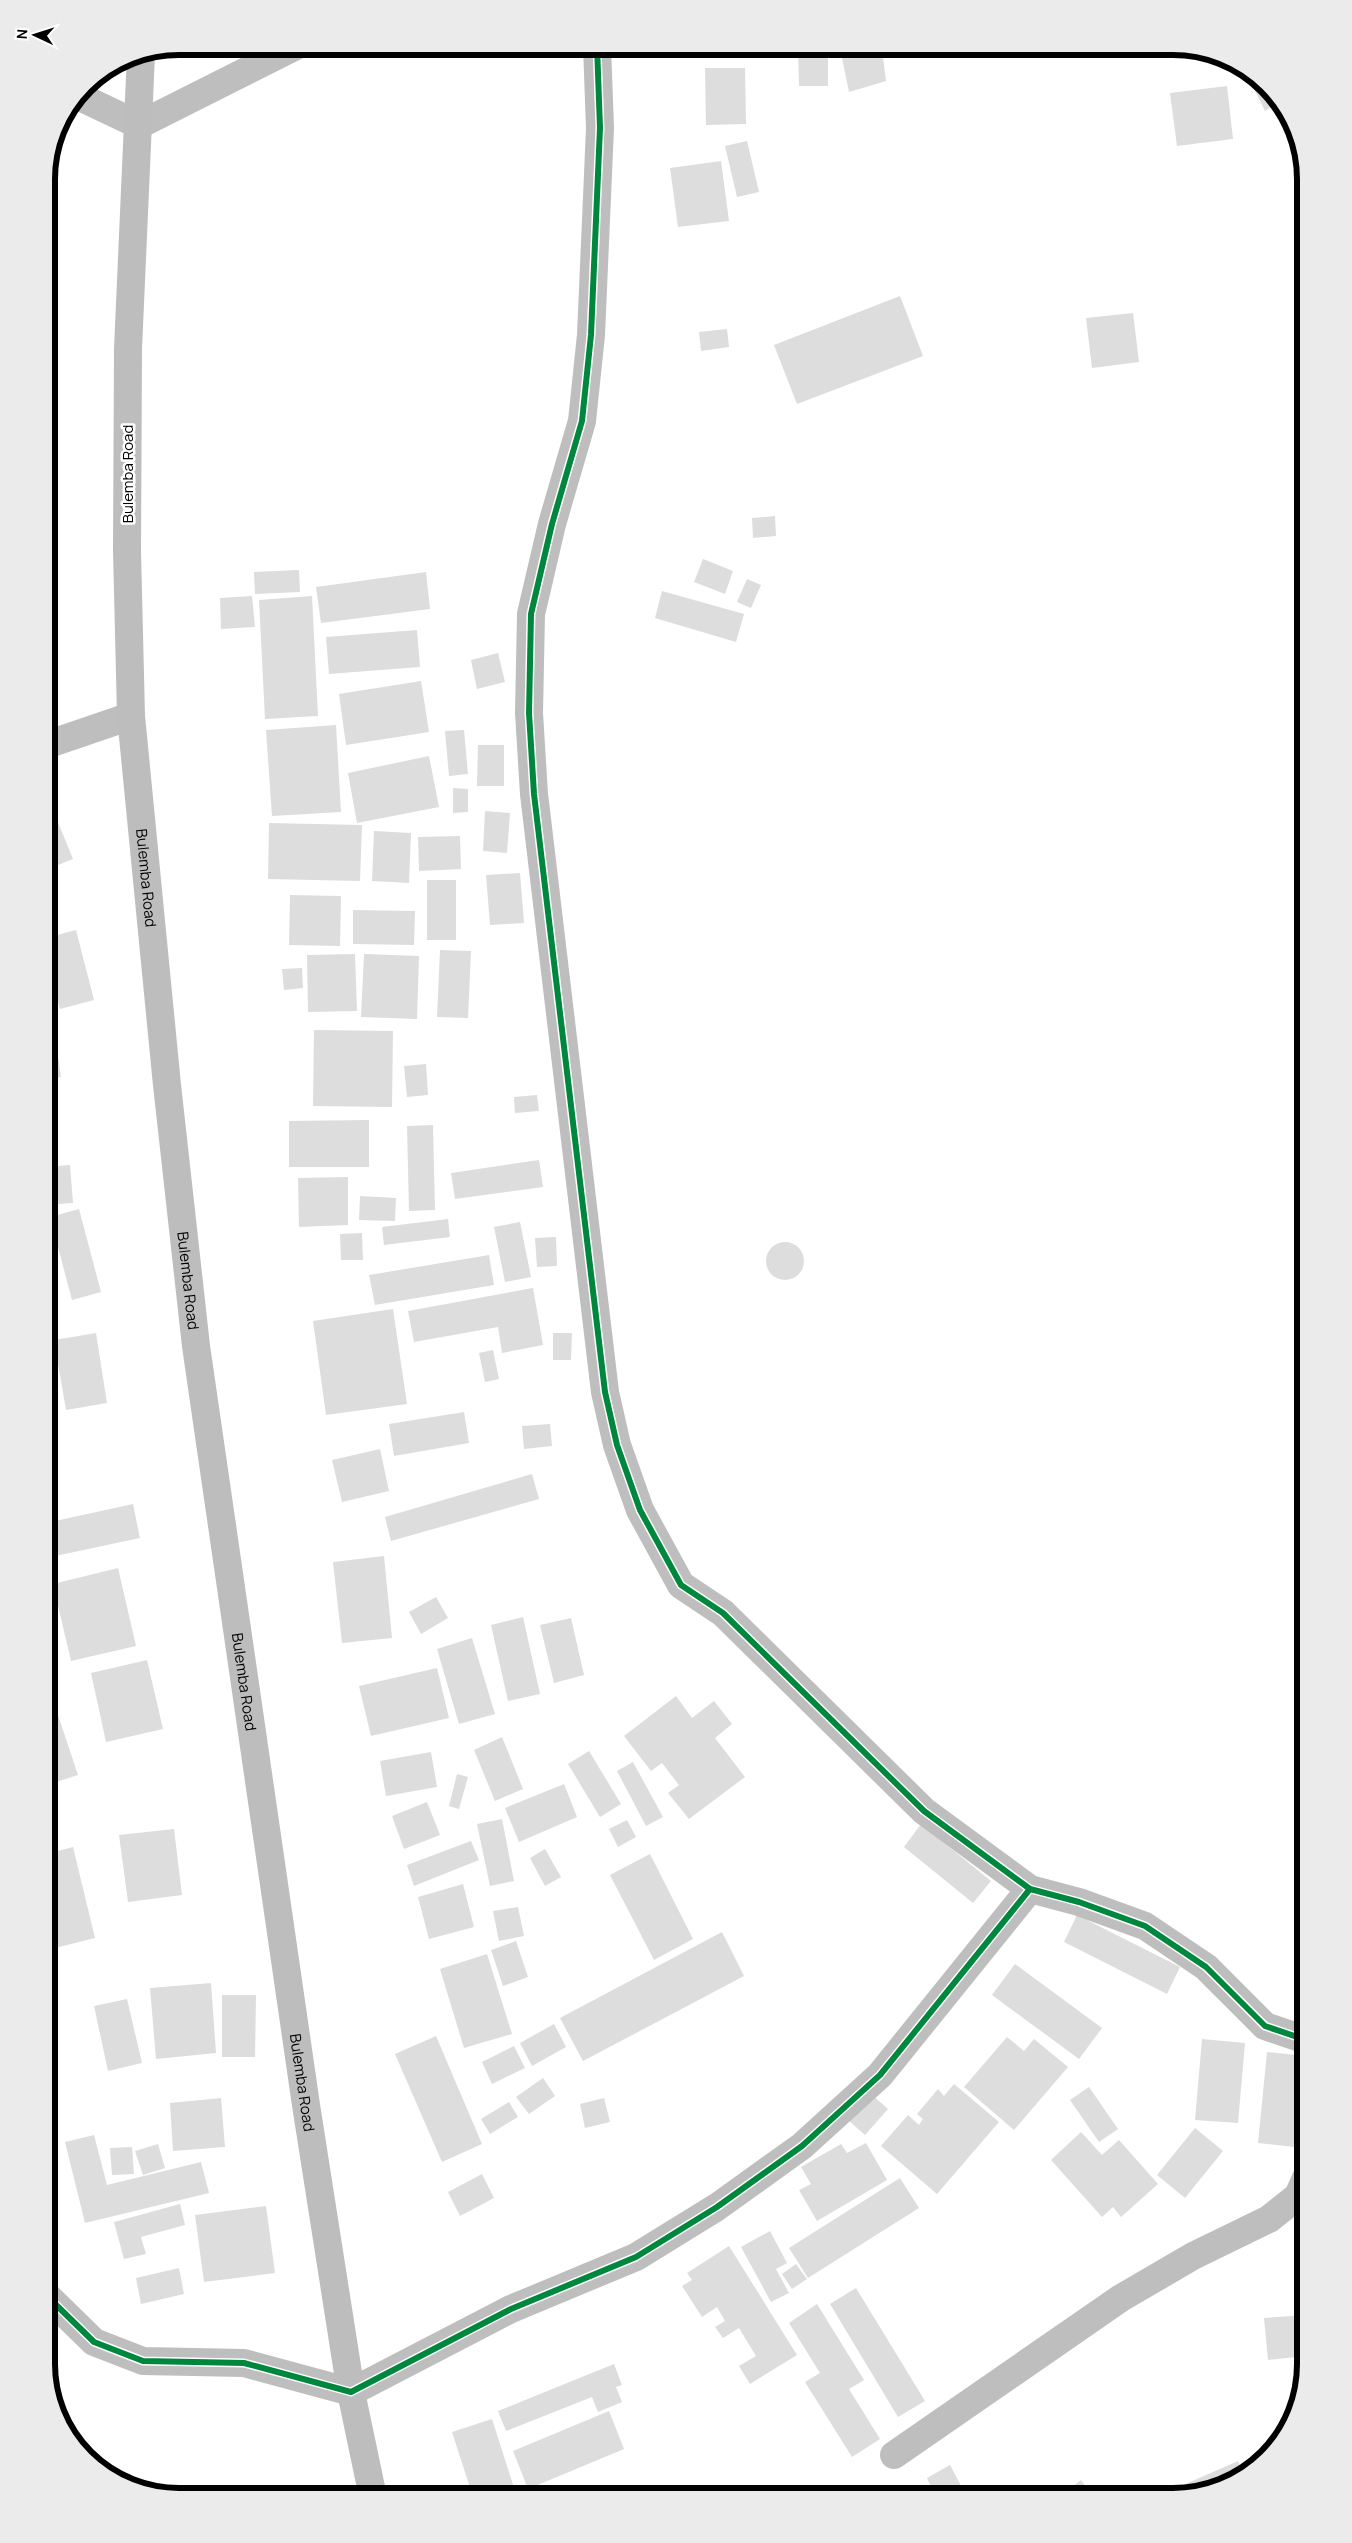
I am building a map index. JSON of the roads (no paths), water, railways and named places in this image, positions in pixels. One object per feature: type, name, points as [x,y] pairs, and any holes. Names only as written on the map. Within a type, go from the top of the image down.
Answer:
[{"type":"main road","name":"Bulemba Road","points":[[141,61],[128,349],[127,551],[131,716],[166,1085],[196,1346],[306,2106],[351,2392],[371,2488]]},
{"type":"street","points":[[85,99],[139,125],[278,55]]},
{"type":"street","points":[[597,55],[600,128],[591,334],[582,421],[552,524],[531,614],[529,713],[534,794],[605,1392],[617,1445],[640,1510],[681,1585],[723,1613],[924,1811],[1030,1889],[1079,1902],[1145,1926],[1206,1967],[1265,2026],[1297,2037]]},
{"type":"street","points":[[55,742],[131,716]]},
{"type":"street","points":[[55,2304],[94,2342],[143,2361],[244,2363],[351,2392],[511,2308],[636,2257],[717,2206],[802,2146],[880,2075],[1030,1889]]},
{"type":"street","points":[[894,2455],[1121,2298],[1193,2256],[1269,2220],[1297,2197]]}]
